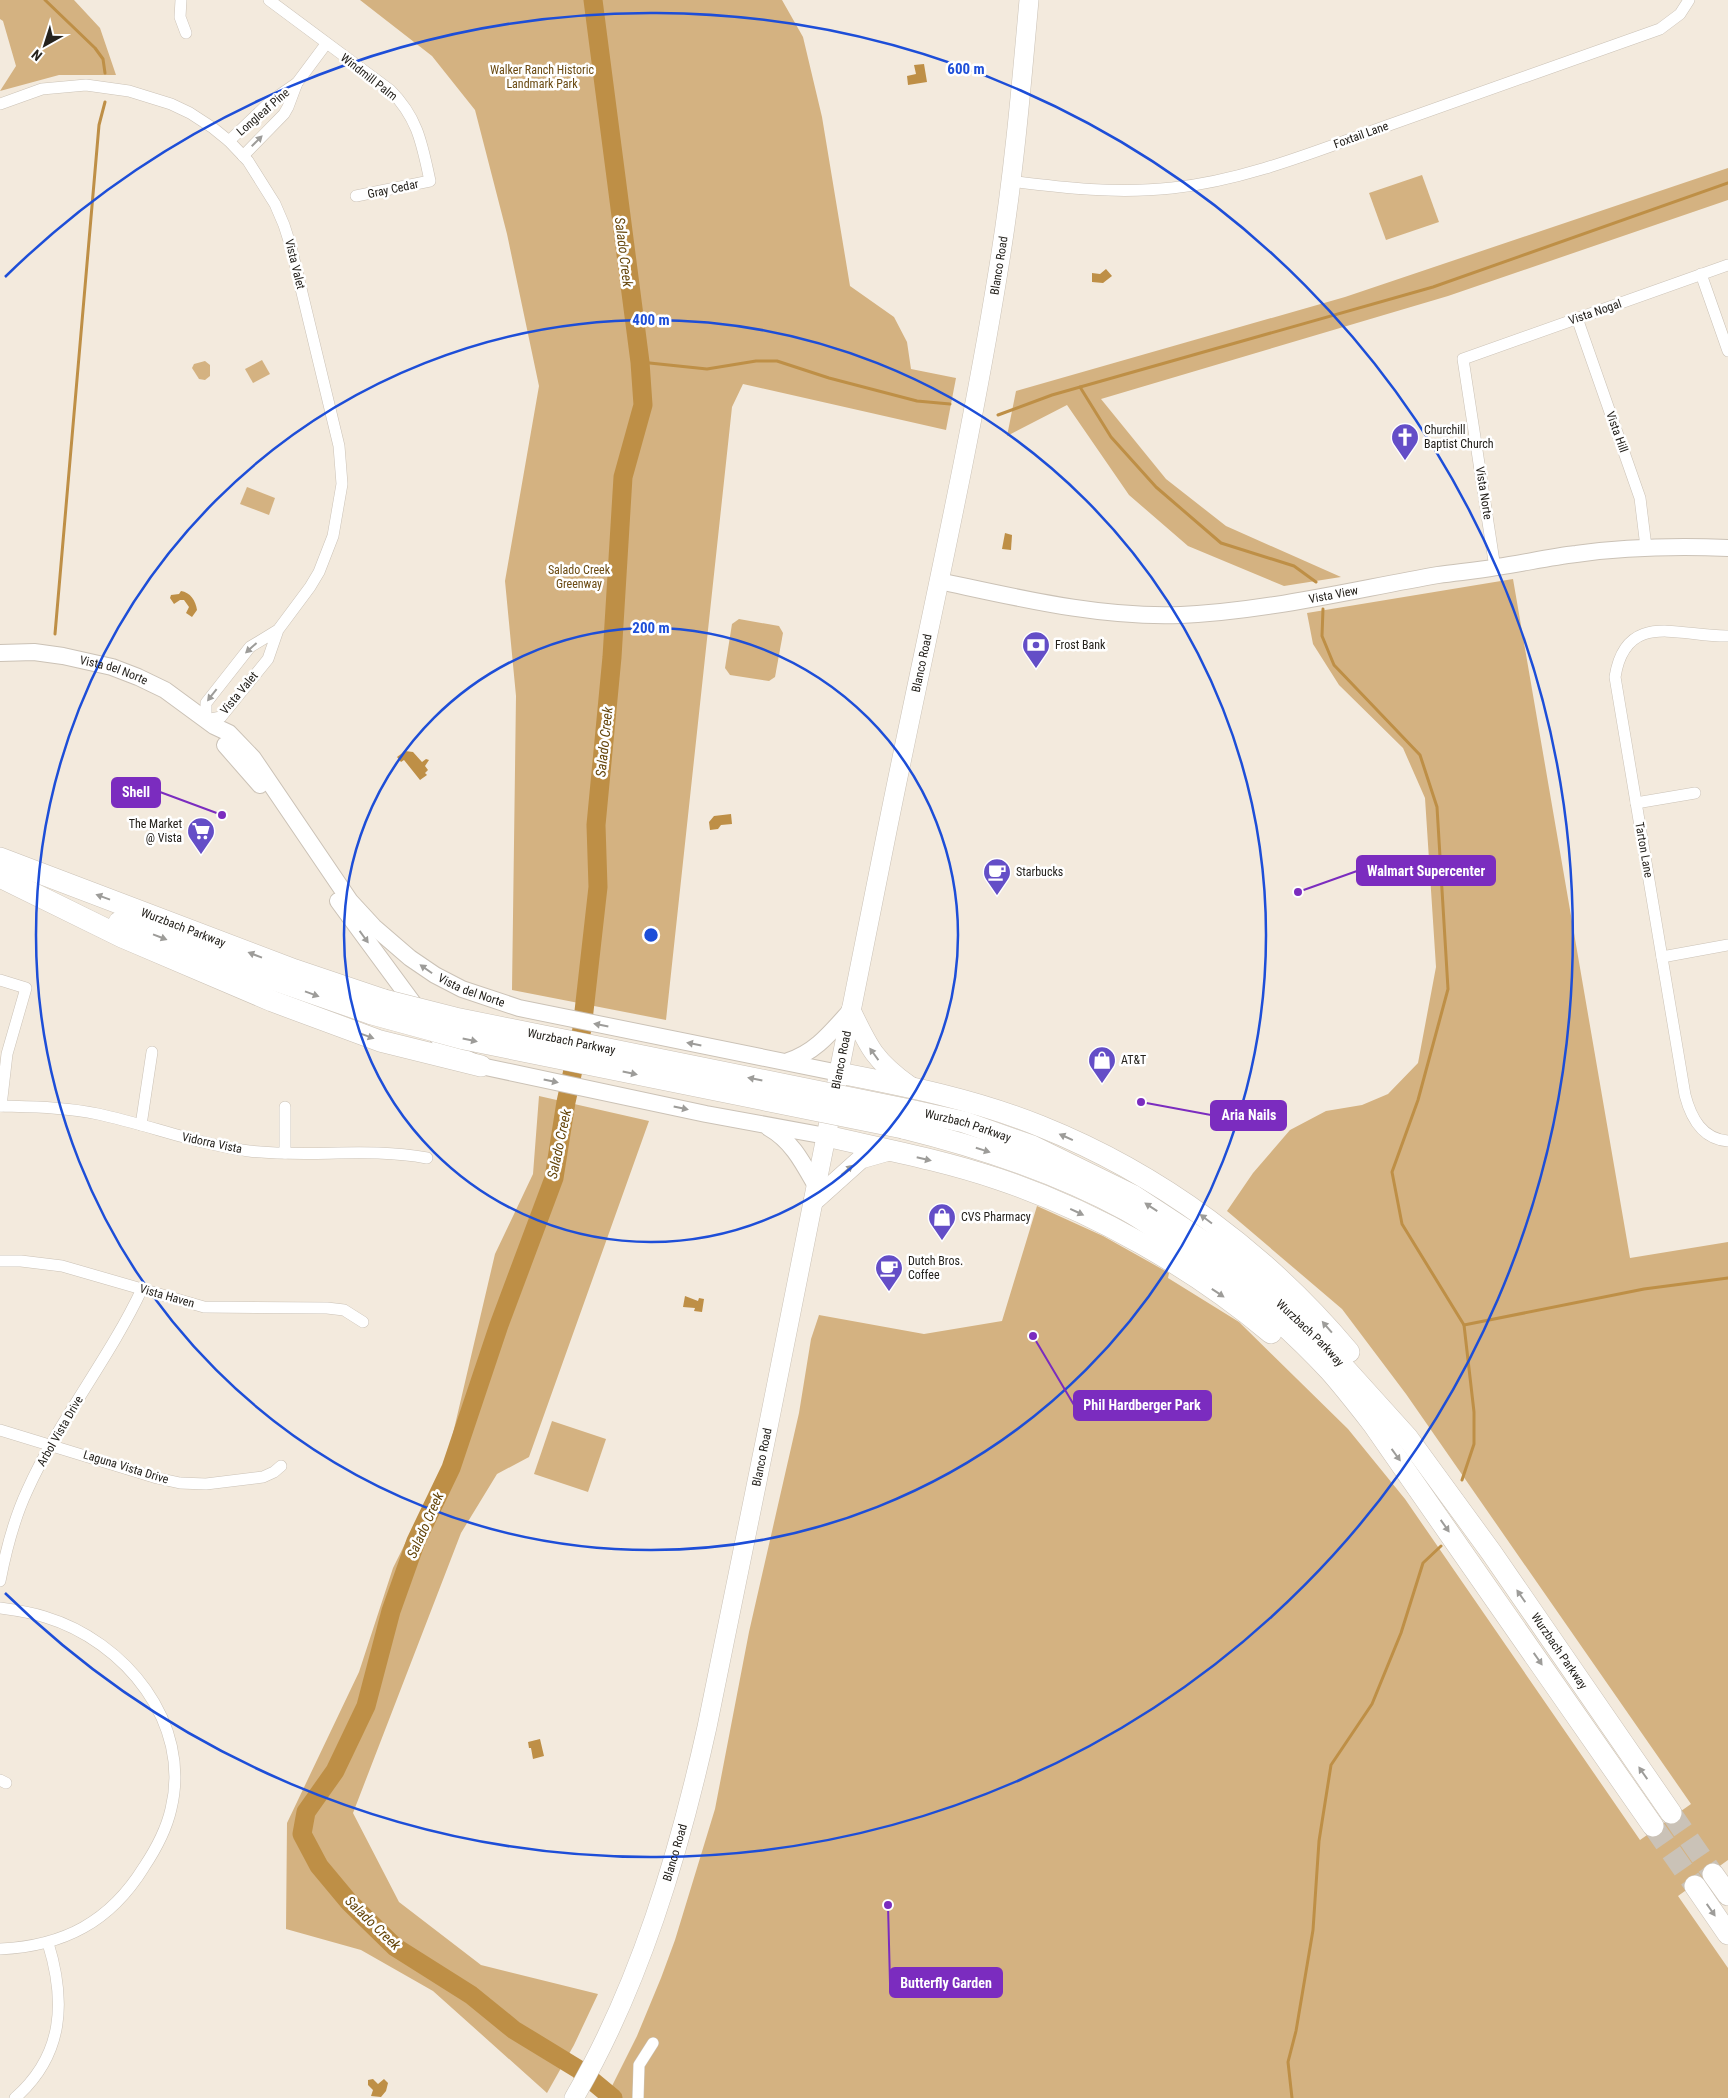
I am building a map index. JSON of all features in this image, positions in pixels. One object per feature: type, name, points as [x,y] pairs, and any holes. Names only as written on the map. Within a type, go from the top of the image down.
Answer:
[{"type":"highway","points":[[0,849],[50,878]]},
{"type":"highway","name":"Wurzbach Parkway","points":[[0,858],[295,970],[378,1007]]},
{"type":"highway","points":[[0,877],[122,938],[272,1001],[380,1041],[481,1066]]},
{"type":"highway","name":"Wurzbach Parkway","points":[[0,877],[266,977],[378,1007],[455,1018],[904,1119],[1007,1157],[1068,1182],[1127,1210],[1208,1263],[1276,1320],[1329,1371],[1373,1424],[1653,1826]]},
{"type":"highway","points":[[839,1073],[903,1085],[976,1104],[1039,1125],[1124,1166],[1198,1212],[1256,1256],[1289,1286],[1324,1323],[1366,1372],[1407,1437]]},
{"type":"highway","points":[[890,1151],[872,1132],[869,1124],[869,1114],[871,1105],[885,1090],[903,1085]]},
{"type":"highway","name":"Wurzbach Parkway","points":[[904,1119],[964,1122],[1032,1146],[1134,1196],[1228,1257],[1274,1298],[1323,1344],[1407,1437],[1491,1552],[1671,1813]]},
{"type":"highway","points":[[826,1136],[998,1179],[1116,1230],[1185,1271],[1264,1327],[1320,1374],[1373,1424]]},
{"type":"highway","points":[[1714,1874],[1728,1895]]},
{"type":"highway","points":[[1695,1886],[1728,1934]]},
{"type":"main road","name":"Blanco Road","points":[[574,2098],[597,2056],[630,1981],[668,1878],[691,1800],[939,581],[997,278],[1010,181],[1029,0]]},
{"type":"main road","points":[[851,1010],[875,1056],[903,1085]]},
{"type":"main road","points":[[815,1194],[861,1160],[890,1151]]},
{"type":"street","points":[[181,0],[180,17],[186,33]]},
{"type":"street","name":"Windmill Palm","points":[[269,0],[390,90],[402,103],[419,134],[430,181]]},
{"type":"street","name":"Foxtail Lane","points":[[1010,181],[1108,191],[1143,190],[1199,184],[1270,167],[1660,29],[1680,14],[1689,0]]},
{"type":"street","name":"Longleaf Pine","points":[[243,156],[288,108],[297,83],[326,44]]},
{"type":"street","name":"Longleaf Pine","points":[[229,141],[271,101],[297,83]]},
{"type":"street","name":"Vista Valet","points":[[0,104],[42,89],[64,86],[86,85],[150,96],[190,113],[229,141],[243,156],[275,204],[291,246],[339,446],[342,484],[337,519],[328,552],[310,587],[278,630],[268,660],[221,717],[210,723],[206,703],[250,647],[278,630]]},
{"type":"street","points":[[259,113],[272,126]]},
{"type":"street","name":"Gray Cedar","points":[[356,196],[430,181]]},
{"type":"street","name":"Vista Nogal","points":[[1463,359],[1728,265]]},
{"type":"street","points":[[1701,274],[1728,351]]},
{"type":"street","name":"Vista Hill","points":[[1577,318],[1640,498],[1646,548]]},
{"type":"street","name":"Vista Norte","points":[[1463,359],[1495,568]]},
{"type":"street","name":"Vista View","points":[[939,581],[1033,601],[1088,610],[1140,614],[1181,614],[1302,601],[1440,575],[1576,554],[1646,548],[1728,548]]},
{"type":"street","name":"Tarton Lane","points":[[1728,636],[1659,630],[1640,634],[1632,640],[1618,661],[1616,686],[1690,1112],[1696,1123],[1707,1134],[1720,1140],[1728,1141]]},
{"type":"street","name":"Vista del Norte","points":[[0,652],[34,652],[63,656],[112,667],[165,690],[210,723],[229,733],[253,758],[345,894],[374,927],[410,958],[435,975],[462,989],[519,1008],[839,1073]]},
{"type":"street","name":"Vista del Norte","points":[[210,723],[220,741],[234,753],[258,783],[361,934],[441,1041],[460,1055],[481,1066]]},
{"type":"street","points":[[1636,803],[1695,793]]},
{"type":"street","points":[[1662,957],[1728,945]]},
{"type":"street","points":[[0,980],[26,988],[7,1054],[0,1106]]},
{"type":"street","points":[[762,1124],[779,1115],[788,1102],[792,1080],[791,1075],[781,1060],[804,1056],[851,1010]]},
{"type":"street","points":[[141,1125],[152,1052]]},
{"type":"street","points":[[481,1066],[503,1072],[826,1136]]},
{"type":"street","name":"Vidorra Vista","points":[[0,1106],[50,1107],[76,1110],[219,1146],[285,1153],[399,1153],[426,1158]]},
{"type":"street","points":[[285,1107],[285,1153]]},
{"type":"street","points":[[762,1124],[779,1134],[793,1147],[815,1194]]},
{"type":"street","name":"Vista Haven","points":[[0,1260],[49,1263],[204,1307],[327,1308],[344,1310],[363,1322]]},
{"type":"street","name":"Arbol Vista Drive","points":[[0,1581],[9,1541],[20,1508],[51,1444],[142,1290]]},
{"type":"street","name":"Laguna Vista Drive","points":[[0,1430],[51,1444],[157,1478],[180,1483],[206,1484],[263,1477],[281,1466]]},
{"type":"street","points":[[0,1608],[20,1611],[60,1623],[85,1635],[114,1655],[141,1682],[154,1700],[164,1721],[173,1750],[175,1780],[171,1810],[161,1838],[134,1884],[112,1907],[93,1922],[68,1936],[48,1943],[0,1949]]},
{"type":"street","points":[[15,2098],[29,2084],[44,2062],[58,2024],[60,1998],[58,1976],[48,1943]]},
{"type":"street","points":[[638,2098],[639,2066],[653,2043]]},
{"type":"green space","points":[[0,0],[74,0],[100,28],[116,75],[59,75],[0,91],[16,66],[3,21],[0,19]]},
{"type":"green space","points":[[360,0],[782,0],[803,37],[822,117],[850,286],[894,317],[907,342],[911,369],[956,378],[946,430],[743,384],[732,407],[666,1020],[512,990],[516,696],[505,581],[539,386],[507,234],[475,110],[432,56]]},
{"type":"green space","points":[[1728,168],[1728,200],[1448,296],[1101,399],[1166,479],[1226,526],[1341,577],[1284,586],[1188,546],[1129,495],[1067,405],[1007,436],[1016,391],[1345,297]]},
{"type":"green space","points":[[1422,175],[1439,222],[1386,240],[1369,193]]},
{"type":"green space","points":[[262,360],[270,374],[253,383],[245,369]]},
{"type":"green space","points":[[205,361],[210,365],[210,376],[205,380],[199,379],[192,368],[194,364]]},
{"type":"green space","points":[[247,487],[275,498],[269,515],[240,504]]},
{"type":"green space","points":[[1513,579],[1630,1258],[1728,1242],[1728,1860],[1678,1896],[1728,1968],[1728,2098],[606,2098],[637,2036],[661,1978],[675,1940],[715,1809],[749,1632],[799,1413],[811,1339],[819,1315],[924,1334],[1002,1321],[1037,1206],[1103,1236],[1169,1273],[1168,1278],[1239,1322],[1348,1429],[1405,1499],[1640,1840],[1691,1804],[1406,1394],[1342,1309],[1227,1211],[1253,1173],[1290,1130],[1326,1111],[1362,1105],[1388,1094],[1418,1063],[1436,967],[1425,798],[1403,748],[1339,685],[1313,644],[1307,613]]},
{"type":"green space","points":[[739,619],[779,626],[783,633],[775,677],[769,681],[730,675],[725,668],[732,624]]},
{"type":"green space","points":[[539,1096],[649,1121],[529,1457],[497,1474],[461,1533],[353,1813],[399,1902],[481,1965],[598,1994],[574,2045],[547,2093],[433,1991],[361,1950],[286,1929],[287,1823],[359,1672],[393,1568],[447,1459],[495,1254],[533,1174]]},
{"type":"green space","points":[[552,1421],[606,1439],[588,1492],[534,1474]]},
{"type":"shaded area","points":[[924,64],[927,82],[908,85],[907,76],[916,74],[914,65]]},
{"type":"shaded area","points":[[1106,269],[1112,276],[1103,283],[1092,282],[1092,273],[1100,274]]},
{"type":"shaded area","points":[[1005,533],[1012,535],[1011,550],[1002,549]]},
{"type":"shaded area","points":[[181,591],[190,595],[195,603],[197,610],[192,617],[186,613],[189,607],[184,600],[174,604],[170,598],[171,595],[179,594]]},
{"type":"shaded area","points":[[405,751],[413,752],[422,762],[426,759],[429,760],[425,766],[428,770],[425,773],[427,775],[420,780],[404,760],[401,762],[397,757]]},
{"type":"shaded area","points":[[731,814],[732,824],[721,825],[718,829],[710,830],[709,822],[714,816]]},
{"type":"shaded area","points":[[685,1296],[698,1301],[699,1298],[704,1299],[702,1312],[694,1311],[695,1308],[683,1307]]},
{"type":"shaded area","points":[[540,1739],[544,1756],[533,1759],[528,1742]]},
{"type":"shaded area","points":[[373,2079],[378,2084],[384,2079],[388,2083],[386,2091],[381,2097],[371,2096],[373,2090],[368,2085],[368,2080]]},
{"type":"waterway","points":[[45,0],[95,48],[103,59],[105,73]]},
{"type":"waterway","name":"Salado Creek","points":[[593,0],[640,362],[643,405],[623,477],[612,657],[596,825],[598,887],[582,1029],[566,1102],[554,1178],[499,1325],[451,1468],[416,1541],[391,1611],[366,1706],[335,1771],[306,1812],[302,1834],[319,1866],[349,1902],[395,1947],[471,1995],[514,2030],[578,2069],[613,2098]]},
{"type":"waterway","points":[[55,634],[99,125],[105,102]]},
{"type":"waterway","points":[[998,415],[1052,395],[1433,287],[1728,183]]},
{"type":"waterway","points":[[640,362],[707,369],[756,361],[777,361],[829,378],[917,401],[950,404]]},
{"type":"waterway","points":[[1080,387],[1111,437],[1156,487],[1221,543],[1294,566],[1316,582]]},
{"type":"waterway","points":[[1323,609],[1322,636],[1334,665],[1420,755],[1437,807],[1448,989],[1418,1100],[1392,1172],[1402,1224],[1464,1325],[1474,1412],[1474,1444],[1462,1480]]},
{"type":"waterway","points":[[1464,1325],[1644,1289],[1728,1278]]},
{"type":"waterway","points":[[1292,2098],[1288,2062],[1296,2031],[1313,1930],[1319,1841],[1331,1765],[1372,1704],[1401,1633],[1423,1563],[1441,1546]]},
{"type":"tunnel","points":[[1671,1813],[1713,1874]]},
{"type":"tunnel","points":[[1653,1826],[1695,1886]]},
{"type":"place","name":"Churchill Baptist Church","points":[[1405,461]]},
{"type":"place","name":"Frost Bank","points":[[1036,669]]},
{"type":"place","name":"Shell","points":[[222,815]]},
{"type":"place","name":"The Market @ Vista","points":[[201,855]]},
{"type":"place","name":"Walmart Supercenter","points":[[1298,892]]},
{"type":"place","name":"Starbucks","points":[[997,896]]},
{"type":"place","name":"AT&T","points":[[1102,1084]]},
{"type":"place","name":"Aria Nails","points":[[1141,1102]]},
{"type":"place","name":"CVS Pharmacy","points":[[942,1241]]},
{"type":"place","name":"Dutch Bros. Coffee","points":[[889,1292]]},
{"type":"place","name":"Phil Hardberger Park","points":[[1033,1336]]},
{"type":"place","name":"Butterfly Garden","points":[[888,1905]]},
{"type":"park label","name":"Walker Ranch Historic Landmark Park","points":[[542,77]]},
{"type":"park label","name":"Salado Creek Greenway","points":[[579,577]]}]
